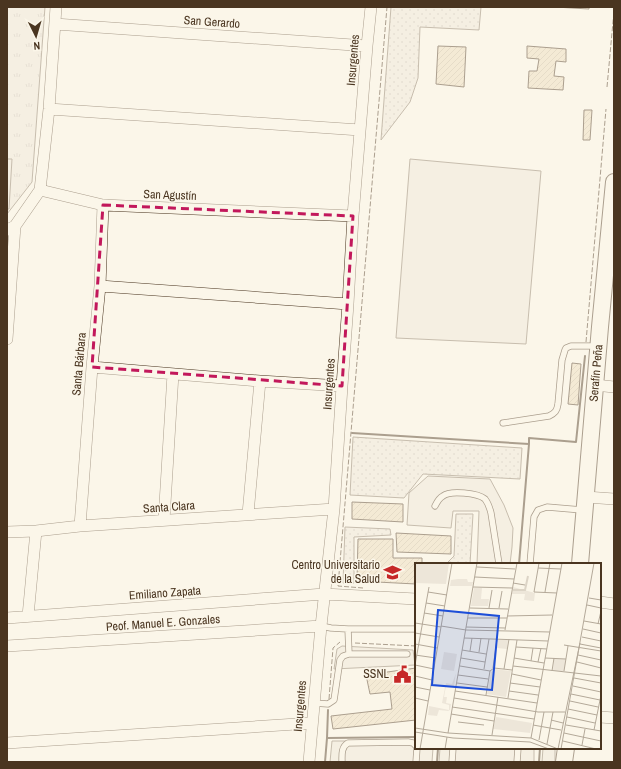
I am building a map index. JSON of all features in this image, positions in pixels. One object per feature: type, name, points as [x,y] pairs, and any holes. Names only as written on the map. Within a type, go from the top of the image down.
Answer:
[{"type":"main road","name":"Serafín Peña","points":[[580,563],[598,346],[609,275],[614,182]]},
{"type":"main road","points":[[564,762],[566,749]]},
{"type":"street","points":[[7,339],[11,228],[40,190],[49,109],[56,7]]},
{"type":"street","name":"Insurgentes","points":[[309,762],[324,594],[334,508],[353,216],[371,7]]},
{"type":"street","name":"San Gerardo","points":[[54,24],[367,46]]},
{"type":"street","points":[[49,109],[360,130]]},
{"type":"street","name":"San Agustín","points":[[40,190],[103,205],[353,216]]},
{"type":"street","name":"Santa Bárbara","points":[[80,526],[92,367],[100,286],[103,205]]},
{"type":"street","points":[[100,286],[348,304]]},
{"type":"street","points":[[92,367],[260,381],[342,386]]},
{"type":"street","points":[[164,520],[173,374]]},
{"type":"street","points":[[248,514],[260,381]]},
{"type":"street","points":[[595,385],[614,387]]},
{"type":"street","points":[[585,504],[614,499]]},
{"type":"street","name":"Santa Clara","points":[[7,532],[334,508]]},
{"type":"street","points":[[28,616],[36,531]]},
{"type":"street","name":"Emiliano Zapata","points":[[7,618],[324,594],[415,599]]},
{"type":"street","points":[[601,602],[614,604]]},
{"type":"street","name":"Peof. Manuel E. Gonzales","points":[[7,646],[321,626]]},
{"type":"street","points":[[601,717],[614,718]]},
{"type":"street","points":[[7,743],[312,722]]},
{"type":"lane","points":[[503,423],[549,416],[555,413],[557,410],[563,352],[566,348],[571,346],[598,346]]},
{"type":"lane","points":[[435,506],[441,498],[447,494],[474,494],[484,498],[489,506],[491,514],[499,563]]},
{"type":"lane","points":[[530,563],[534,517],[538,510],[547,507],[585,504]]},
{"type":"lane","points":[[321,626],[348,629],[415,629]]},
{"type":"lane","points":[[348,629],[349,654]]},
{"type":"lane","points":[[314,703],[328,704],[334,700],[340,660],[343,656],[349,654],[407,654]]},
{"type":"lane","points":[[342,762],[342,751],[344,746],[348,743],[408,742],[413,743],[415,746]]},
{"type":"lane","points":[[416,749],[416,762]]},
{"type":"lane","points":[[452,762],[453,749]]},
{"type":"lane","points":[[517,762],[518,749]]},
{"type":"highlighted area","points":[[103,205],[353,216],[342,386],[92,367]]},
{"type":"green space","points":[[7,7],[45,7],[32,182],[7,214]]},
{"type":"green space","points":[[391,7],[481,7],[479,30],[420,27],[418,78],[410,102],[381,140]]},
{"type":"green space","points":[[7,159],[12,159],[9,209],[7,209]]},
{"type":"green space","points":[[410,159],[541,171],[526,344],[396,338]]},
{"type":"green space","points":[[353,437],[522,448],[520,479],[423,474],[404,498],[350,495]]},
{"type":"green space","points":[[456,514],[473,514],[470,563],[447,563],[454,556]]},
{"type":"green space","points":[[345,527],[390,529],[391,535],[354,537],[354,583],[343,583]]},
{"type":"shaded area","points":[[428,476],[490,479],[504,505],[513,528],[510,563],[477,563],[479,511],[453,511],[451,528],[407,525],[409,493]]},
{"type":"shaded area","points":[[342,646],[413,650],[415,665],[334,669],[337,649]]},
{"type":"shaded area","points":[[332,741],[415,741],[415,749],[433,749],[432,762],[330,762]]},
{"type":"shaded area","points":[[440,749],[534,749],[534,762],[439,762]]},
{"type":"shaded area","points":[[543,749],[555,749],[555,762],[542,762]]},
{"type":"building","points":[[555,7],[589,7],[589,9]]},
{"type":"building","points":[[438,46],[466,47],[464,87],[436,84]]},
{"type":"building","points":[[527,46],[566,49],[566,62],[556,61],[554,76],[564,77],[563,90],[528,88],[529,71],[537,71],[539,59],[527,58]]},
{"type":"building","points":[[584,110],[592,110],[590,140],[583,140]]},
{"type":"building","points":[[572,363],[581,364],[578,405],[568,404]]},
{"type":"building","points":[[352,502],[403,504],[403,522],[352,519]]},
{"type":"building","points":[[396,533],[451,536],[451,554],[397,552]]},
{"type":"building","points":[[358,539],[393,539],[393,558],[422,558],[422,563],[415,563],[415,584],[357,581]]},
{"type":"building","points":[[415,668],[415,720],[333,729],[331,716],[392,709],[390,692],[370,694],[366,675]]},
{"type":"fence","points":[[363,588],[338,586],[387,7]]},
{"type":"fence","points":[[607,87],[614,11]]},
{"type":"fence","points":[[586,342],[606,109]]},
{"type":"fence","points":[[329,699],[333,648],[340,642]]},
{"type":"fence","points":[[355,643],[415,646]]},
{"type":"wall","points":[[352,433],[529,444],[529,438],[576,442],[585,356]]},
{"type":"wall","points":[[519,563],[529,444]]},
{"type":"wall","points":[[325,762],[328,710]]},
{"type":"wall","points":[[327,738],[415,737]]},
{"type":"wall","points":[[437,762],[438,749]]},
{"type":"wall","points":[[539,762],[540,749]]},
{"type":"place","name":"Centro Universitario de la Salud","points":[[393,572]]},
{"type":"place","name":"SSNL","points":[[402,674]]}]
